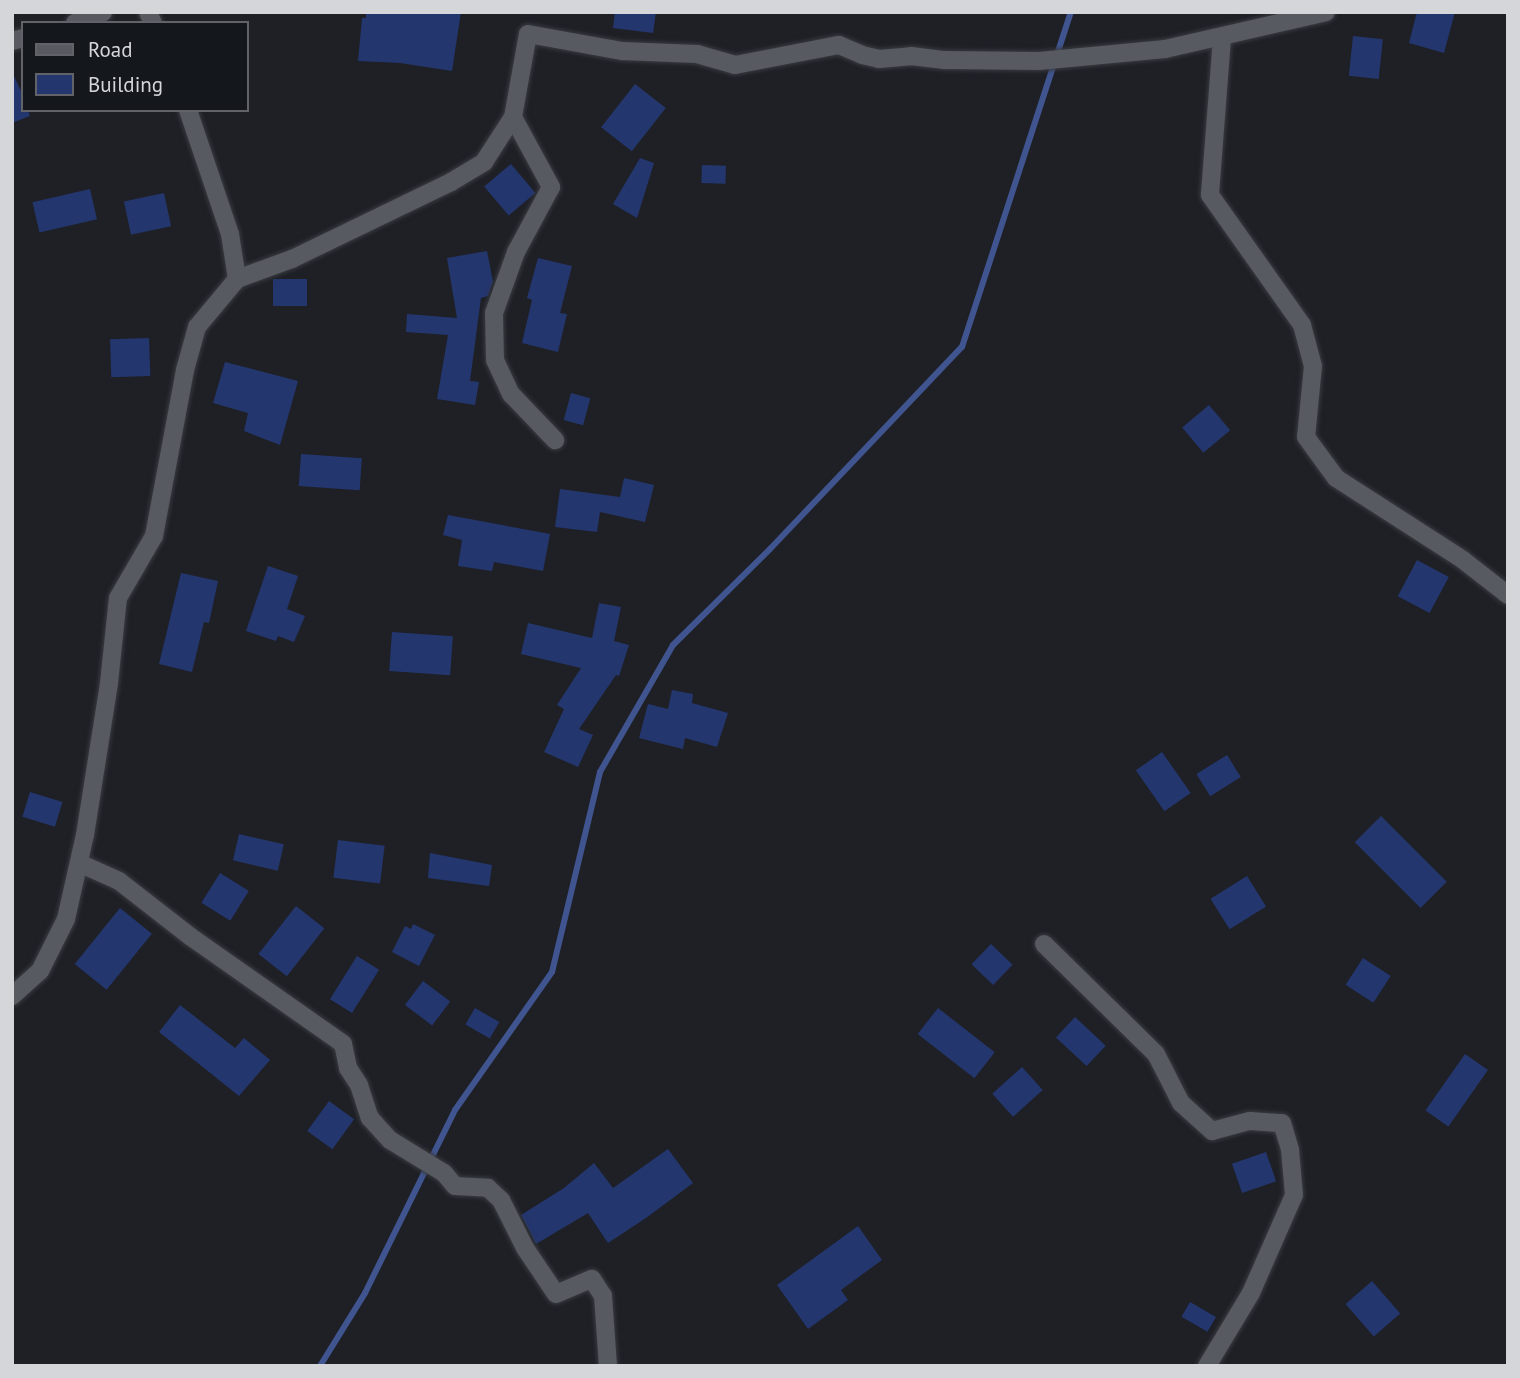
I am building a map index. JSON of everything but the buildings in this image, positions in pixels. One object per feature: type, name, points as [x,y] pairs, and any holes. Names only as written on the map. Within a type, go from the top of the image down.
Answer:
[{"type":"street","points":[[80,21],[103,12]]},
{"type":"street","points":[[12,996],[40,971],[55,946],[66,919],[79,863],[109,683],[118,598],[154,536],[185,370],[197,327],[236,279],[292,259],[451,182],[484,162],[513,117],[528,34],[622,51],[697,54],[735,65],[839,45],[879,59],[911,56],[945,60],[1039,61],[1165,49],[1326,12]]},
{"type":"street","points":[[1222,37],[1210,195],[1302,325],[1313,366],[1306,436],[1336,478],[1463,560],[1508,594]]},
{"type":"street","points":[[189,112],[230,234],[236,279]]},
{"type":"street","points":[[513,117],[551,187],[516,252],[494,313],[495,360],[511,394],[555,440]]},
{"type":"street","points":[[79,863],[119,881],[191,937],[343,1044],[348,1068],[359,1085],[370,1118],[390,1140],[444,1172],[455,1186],[488,1188],[501,1200],[525,1248],[556,1294],[592,1279],[603,1296],[608,1366]]},
{"type":"street","points":[[1044,944],[1156,1054],[1181,1102],[1212,1131],[1250,1121],[1282,1123],[1290,1150],[1294,1195],[1251,1293],[1207,1366]]},
{"type":"waterway","points":[[320,1366],[365,1293],[455,1110],[552,972],[600,772],[673,645],[770,549],[962,347],[1071,12]]}]
